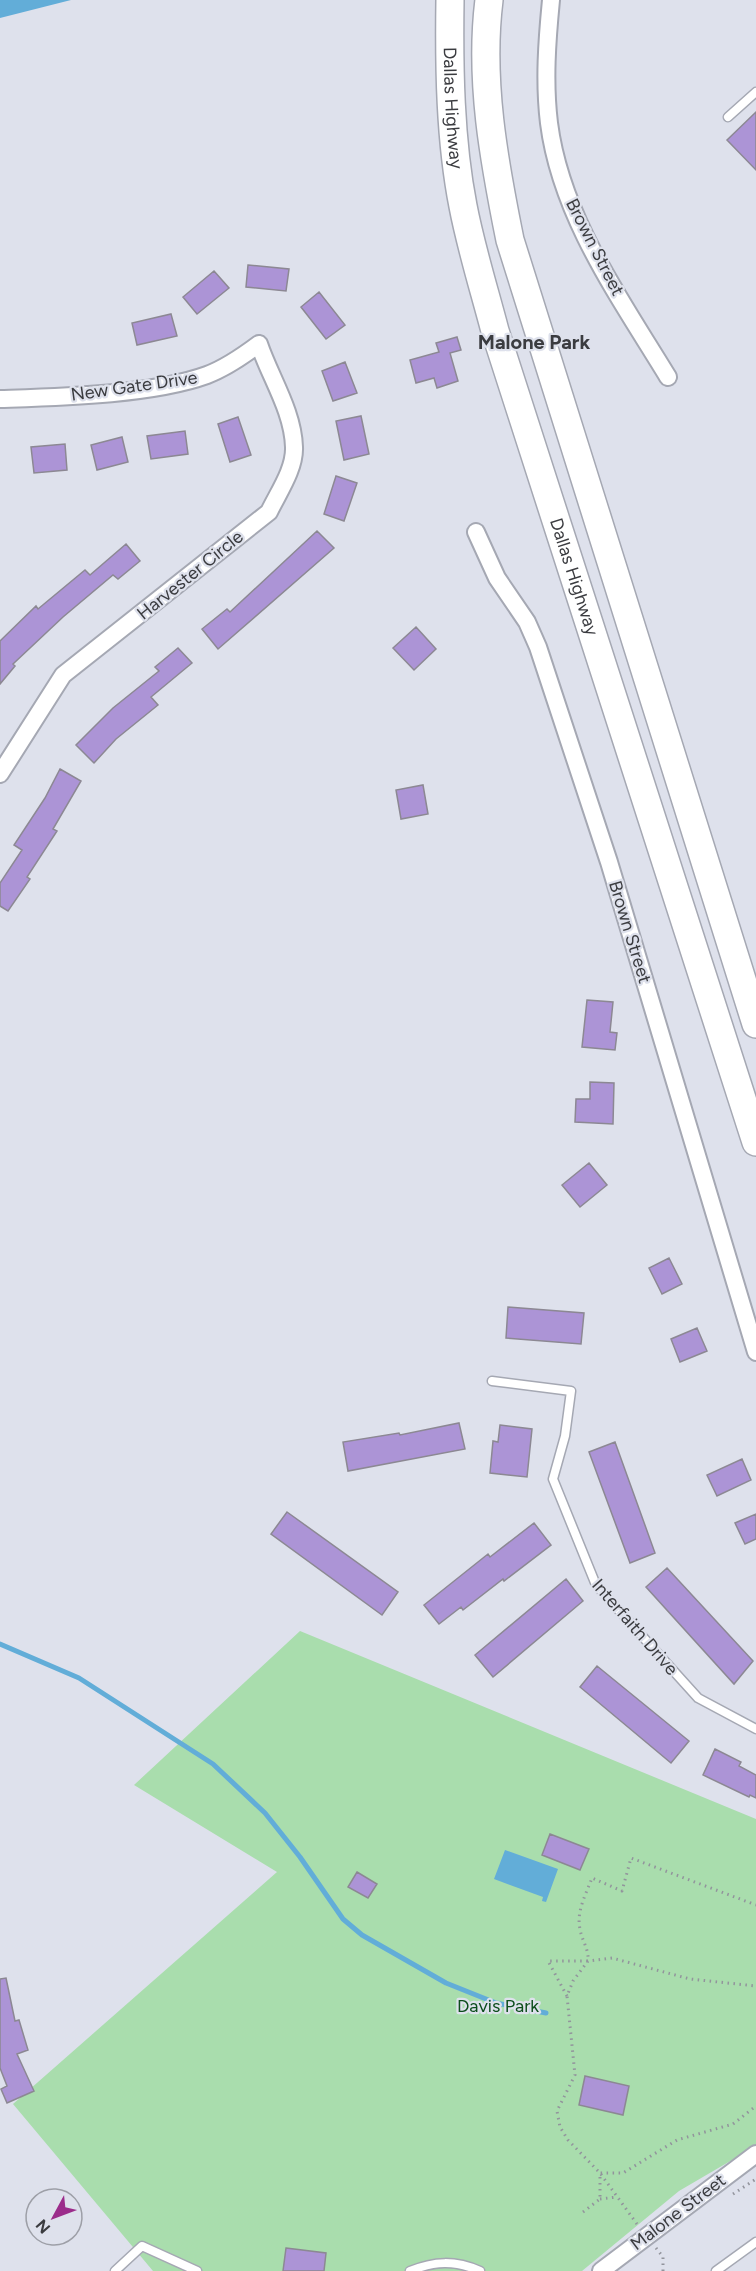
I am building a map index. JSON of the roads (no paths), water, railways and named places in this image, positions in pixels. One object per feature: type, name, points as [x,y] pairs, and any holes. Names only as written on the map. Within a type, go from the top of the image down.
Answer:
[{"type":"main road","name":"Dallas Highway","points":[[450,0],[455,146],[463,206],[477,264],[499,342],[756,1142]]},
{"type":"main road","name":"Dallas Highway","points":[[489,0],[486,58],[490,115],[496,174],[510,240],[756,1024]]},
{"type":"street","name":"Brown Street","points":[[551,0],[546,92],[549,124],[563,182],[589,244],[668,377]]},
{"type":"street","name":"New Gate Drive","points":[[0,399],[48,398],[163,385],[206,375],[232,363],[259,344]]},
{"type":"street","name":"Harvester Circle","points":[[0,774],[63,675],[268,512],[286,478],[294,448],[288,416],[259,344]]},
{"type":"street","name":"Brown Street","points":[[476,532],[497,578],[526,622],[538,647],[609,862],[755,1346]]},
{"type":"street","name":"Malone Street","points":[[601,2271],[756,2154]]},
{"type":"lane","points":[[728,117],[756,92]]},
{"type":"lane","name":"Interfaith Drive","points":[[492,1381],[571,1391],[565,1436],[553,1479],[596,1585],[698,1698],[756,1729]]},
{"type":"lane","points":[[716,2271],[756,2242]]},
{"type":"lane","points":[[115,2271],[142,2246],[197,2271]]},
{"type":"lane","points":[[410,2271],[425,2265],[443,2262],[458,2263],[480,2271]]},
{"type":"water","points":[[0,0],[71,0],[0,18]]},
{"type":"water","points":[[505,1850],[558,1869],[546,1902],[542,1901],[543,1897],[494,1879]]},
{"type":"waterway","points":[[0,1644],[79,1678],[213,1764],[265,1813],[300,1857],[343,1919],[362,1935],[446,1983],[496,2003],[546,2013]]},
{"type":"district","name":"Malone Park","points":[[534,342]]},
{"type":"park label","name":"Davis Park","points":[[498,2006]]}]
